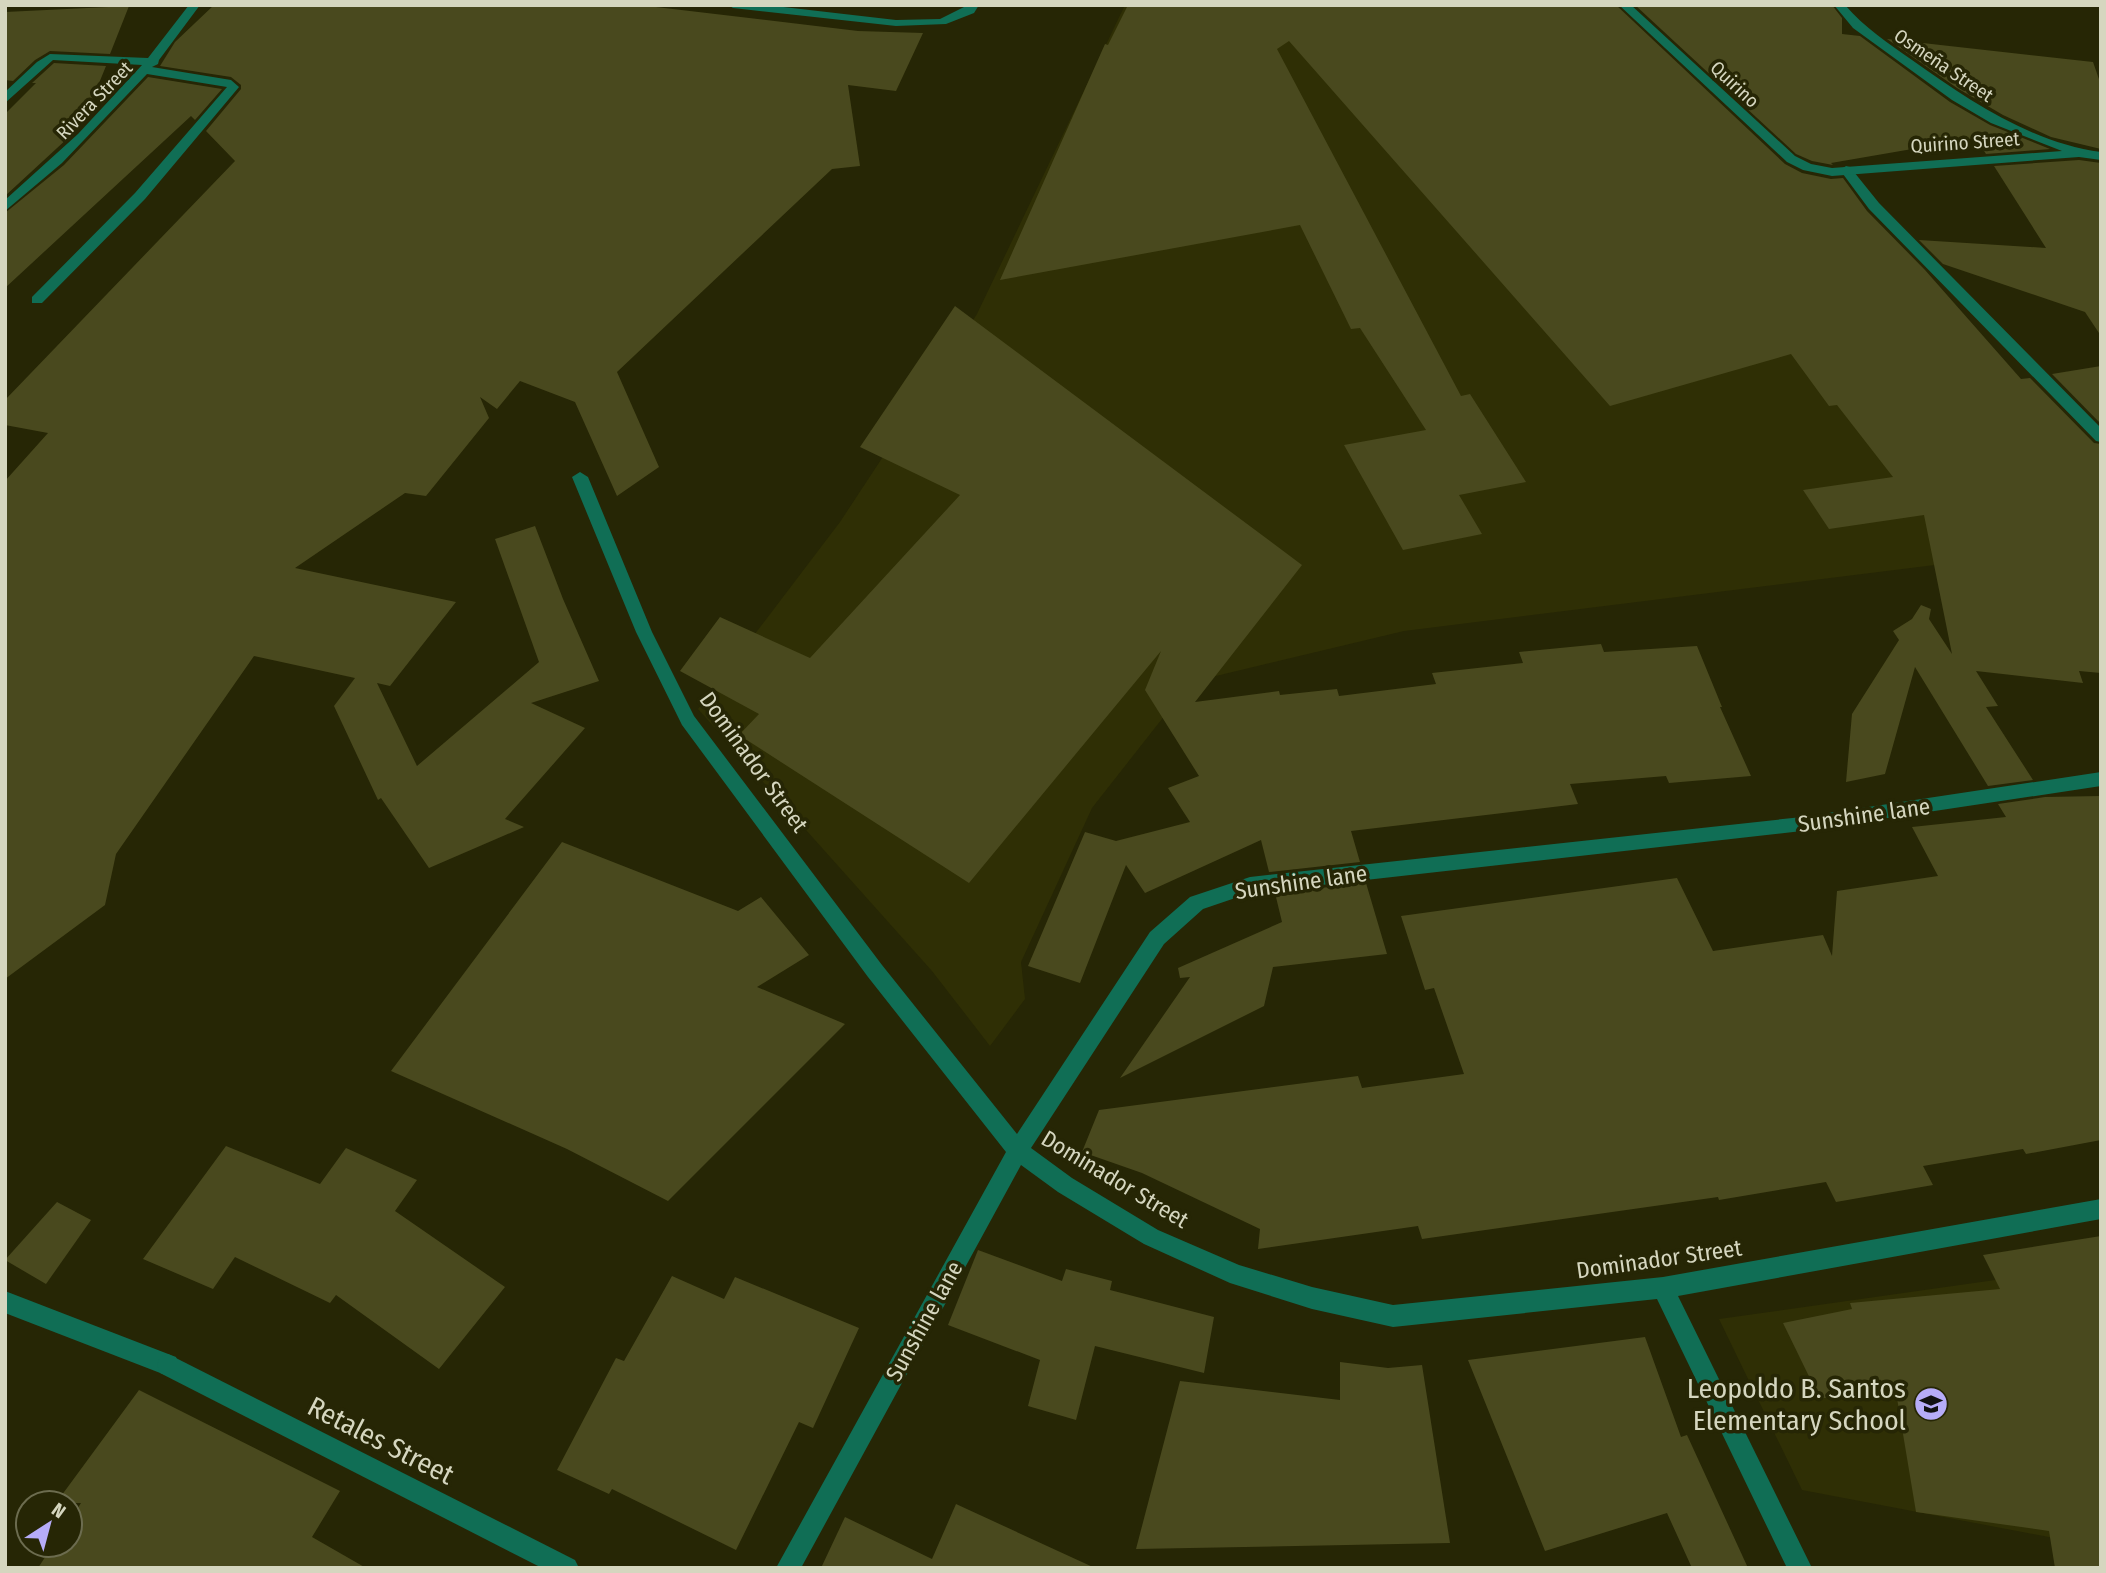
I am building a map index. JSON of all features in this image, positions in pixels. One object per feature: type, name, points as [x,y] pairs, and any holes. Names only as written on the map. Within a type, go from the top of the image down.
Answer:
[{"type":"street","name":"Rivera Street","points":[[5,207],[57,164],[151,66],[195,5]]},
{"type":"street","points":[[733,5],[896,23],[942,22],[970,11],[974,5]]},
{"type":"street","name":"Quirino","points":[[1624,5],[1791,159],[1807,167],[1839,171]]},
{"type":"street","name":"Osmeña Street","points":[[1839,5],[1857,26],[1956,97],[1995,120],[2079,153]]},
{"type":"street","points":[[5,99],[50,57],[62,56],[151,66],[231,84],[233,87],[140,196],[37,300]]},
{"type":"street","name":"Quirino Street","points":[[1839,171],[2079,153],[2101,156]]},
{"type":"street","points":[[1839,171],[2101,437]]},
{"type":"street","name":"Dominador Street","points":[[580,477],[643,632],[688,720],[875,971],[1018,1151],[1065,1185],[1151,1237],[1238,1275],[1311,1298],[1393,1316],[1662,1288],[2101,1209]]},
{"type":"street","name":"Sunshine lane","points":[[788,1568],[1018,1151],[1157,938],[1197,903],[1251,885],[1802,824],[2101,779]]},
{"type":"street","points":[[1662,1288],[1800,1568]]},
{"type":"street","name":"Retales Street","points":[[5,1302],[168,1365],[567,1568]]},
{"type":"shaded area","points":[[1125,5],[1485,5],[1991,558],[1404,631],[1191,682],[1092,808],[1021,962],[1025,999],[990,1046],[932,971],[698,709],[840,522],[977,314]]},
{"type":"shaded area","name":"Leopoldo B. Santos Elementary School","points":[[2101,1265],[2101,1547],[1802,1490],[1719,1319]]},
{"type":"building","points":[[214,5],[639,5],[858,31],[923,33],[896,91],[848,85],[860,166],[832,169],[617,372],[659,467],[617,496],[575,402],[520,381],[497,409],[480,397],[489,418],[426,496],[405,493],[295,568],[456,602],[390,686],[377,683],[417,766],[539,662],[495,539],[535,526],[599,681],[531,703],[585,728],[505,819],[524,827],[429,868],[381,798],[378,800],[334,706],[355,678],[254,656],[116,854],[105,905],[5,979],[5,481],[48,433],[5,425],[5,400],[235,161],[206,131],[241,89],[241,85],[231,77],[160,66],[175,42]]},
{"type":"building","points":[[1128,5],[1616,5],[1785,164],[1802,173],[1831,179],[1843,178],[1867,211],[1925,270],[2021,379],[2030,378],[2094,443],[2101,444],[2101,673],[2079,671],[2083,683],[1976,671],[1998,706],[1986,707],[2033,780],[1988,786],[1915,667],[1885,774],[1846,782],[1852,714],[1899,640],[1893,631],[1912,619],[1921,605],[1931,609],[1929,619],[1952,654],[1924,515],[1829,529],[1803,490],[1893,477],[1837,405],[1829,406],[1791,354],[1610,406],[1289,41],[1277,49],[1461,396],[1470,394],[1526,482],[1459,495],[1482,534],[1403,550],[1344,445],[1426,430],[1360,328],[1351,329],[1300,225],[1000,280],[1105,44],[1108,45]]},
{"type":"building","points":[[1635,5],[1832,5],[1842,18],[1842,34],[1860,36],[1950,102],[1990,125],[2050,149],[1986,154],[1976,138],[1831,163],[1833,165],[1812,161],[1796,154]]},
{"type":"building","points":[[129,6],[110,54],[50,51],[35,60],[13,81],[5,80],[5,12]]},
{"type":"building","points":[[1887,39],[2093,62],[2101,85],[2101,149],[2051,137],[2003,115],[1957,88]]},
{"type":"building","points":[[54,63],[106,66],[82,125],[5,196],[5,114]]},
{"type":"building","points":[[148,77],[222,89],[195,120],[191,116],[5,288],[5,213],[64,165]]},
{"type":"building","points":[[2079,160],[2101,163],[2101,336],[2085,312],[1943,264],[1919,240],[2046,248],[1994,166]]},
{"type":"building","points":[[955,306],[1302,565],[1195,702],[1279,691],[1280,695],[1337,689],[1339,696],[1436,684],[1432,673],[1523,663],[1519,652],[1601,644],[1604,652],[1697,646],[1720,707],[1751,776],[1669,783],[1666,776],[1570,784],[1578,804],[1351,831],[1360,862],[1269,872],[1261,840],[1145,893],[1126,865],[1080,983],[1028,966],[1085,832],[1116,841],[1190,822],[1168,788],[1199,776],[1145,690],[1161,651],[969,883],[739,735],[759,714],[680,671],[720,617],[810,658],[960,495],[860,447]]},
{"type":"building","points":[[2101,366],[2101,424],[2052,374]]},
{"type":"building","points":[[2101,796],[2101,1140],[2026,1154],[2023,1149],[1923,1166],[1933,1185],[1836,1202],[1826,1182],[1719,1200],[1718,1197],[1422,1239],[1418,1226],[1258,1249],[1260,1229],[1142,1173],[1082,1152],[1099,1110],[1358,1076],[1362,1088],[1464,1074],[1434,988],[1425,990],[1401,916],[1677,878],[1713,951],[1823,935],[1832,956],[1837,891],[1938,876],[1912,827],[2006,817],[1998,804],[2045,797]]},
{"type":"building","points":[[562,842],[738,911],[761,897],[809,955],[757,987],[845,1024],[668,1201],[567,1149],[391,1071]]},
{"type":"building","points":[[1366,883],[1387,954],[1273,967],[1264,1006],[1120,1078],[1190,977],[1180,978],[1178,968],[1282,922],[1275,893]]},
{"type":"building","points":[[226,1146],[320,1184],[346,1148],[417,1180],[395,1211],[505,1287],[439,1369],[336,1295],[330,1303],[235,1257],[213,1289],[143,1259]]},
{"type":"building","points":[[57,1202],[91,1220],[46,1284],[5,1260]]},
{"type":"building","name":"Leopoldo B. Santos Elementary School","points":[[2101,1236],[2101,1568],[2055,1568],[2049,1531],[1916,1512],[1897,1398],[1885,1397],[1881,1385],[1820,1399],[1783,1323],[1852,1309],[1850,1303],[2000,1289],[1983,1255]]},
{"type":"building","points":[[978,1250],[1062,1281],[1066,1269],[1112,1281],[1110,1290],[1214,1317],[1204,1373],[1095,1346],[1076,1420],[1028,1406],[1040,1360],[948,1325]]},
{"type":"building","points":[[672,1276],[724,1299],[735,1277],[859,1328],[813,1428],[799,1422],[736,1550],[612,1489],[609,1494],[557,1470],[616,1358],[624,1361]]},
{"type":"building","points":[[1645,1337],[1681,1437],[1687,1435],[1748,1568],[1692,1568],[1667,1513],[1545,1551],[1468,1360]]},
{"type":"building","points":[[1340,1362],[1388,1368],[1422,1365],[1450,1543],[1136,1549],[1180,1381],[1340,1400]]},
{"type":"building","points":[[139,1390],[340,1491],[312,1537],[366,1568],[38,1568],[44,1559],[84,1559],[84,1489],[66,1489]]},
{"type":"building","points":[[956,1504],[1095,1568],[821,1568],[845,1517],[932,1559]]},
{"type":"place","name":"Leopoldo B. Santos Elementary School","points":[[1931,1404]]}]
